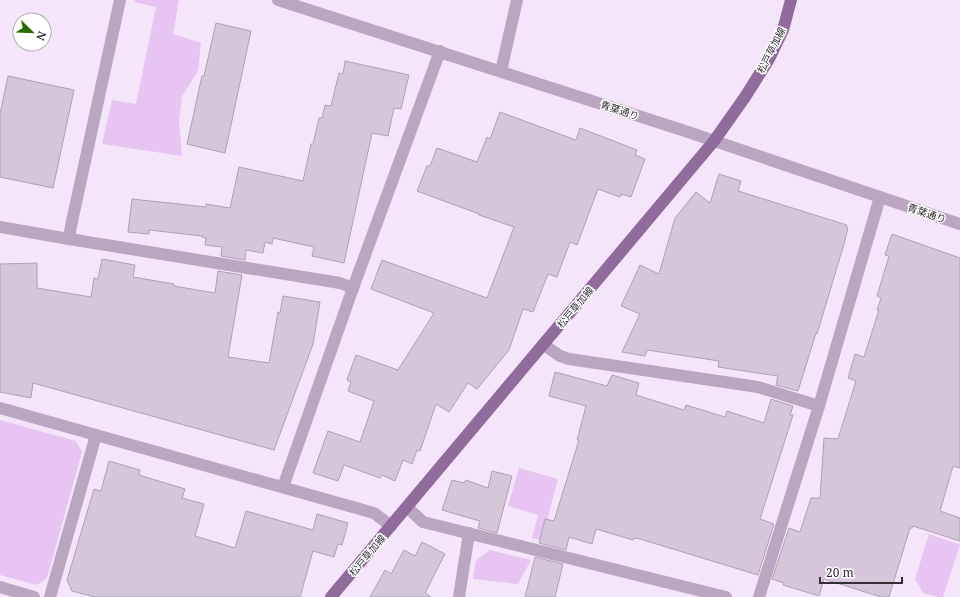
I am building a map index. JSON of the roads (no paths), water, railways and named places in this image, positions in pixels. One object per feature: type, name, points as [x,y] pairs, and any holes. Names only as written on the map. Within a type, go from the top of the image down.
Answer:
[{"type":"main road","name":"松戸草加線","points":[[332,597],[714,141],[745,97],[769,59],[783,30],[792,0]]},
{"type":"street","points":[[69,240],[120,0]]},
{"type":"street","name":"青葉通り","points":[[278,0],[501,71],[960,224]]},
{"type":"street","points":[[501,71],[517,0]]},
{"type":"street","points":[[283,487],[352,288],[440,51]]},
{"type":"street","points":[[759,597],[880,197]]},
{"type":"street","points":[[0,227],[69,240],[340,283],[352,288]]},
{"type":"street","points":[[544,345],[560,356],[569,360],[758,387],[818,406]]},
{"type":"street","points":[[0,408],[374,513],[391,526]]},
{"type":"street","points":[[50,597],[96,435]]},
{"type":"street","points":[[407,507],[423,522],[725,597]]},
{"type":"street","points":[[459,597],[468,533]]},
{"type":"street","points":[[0,587],[34,597]]}]
